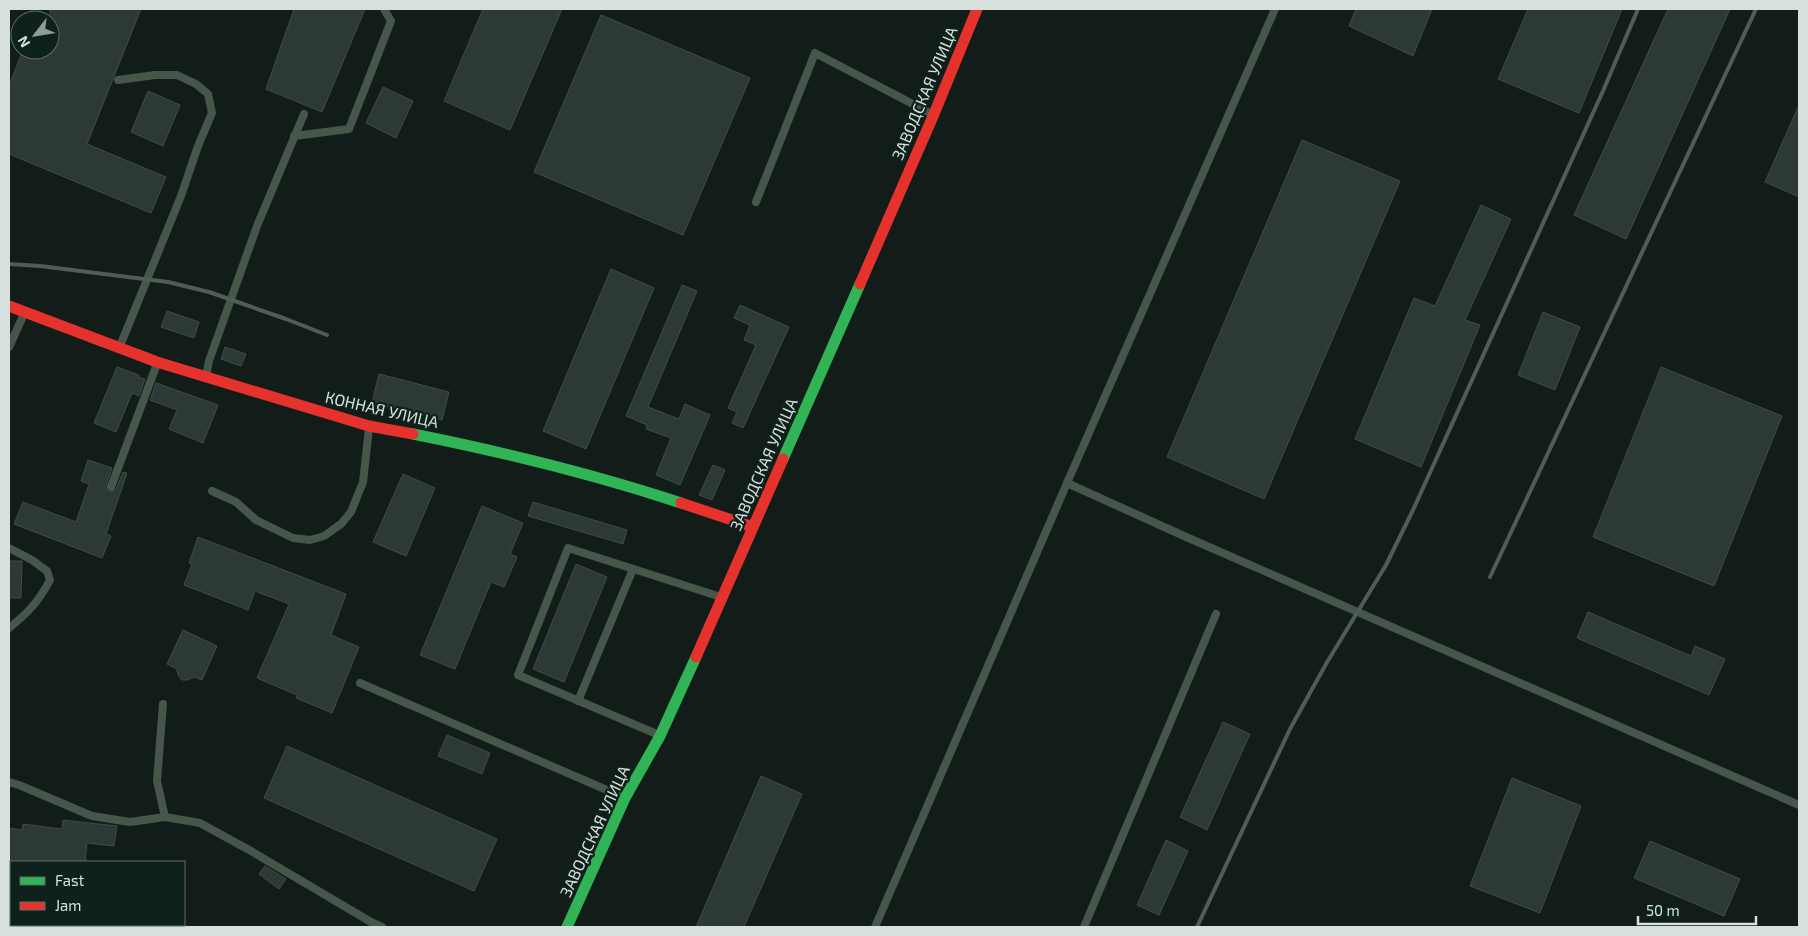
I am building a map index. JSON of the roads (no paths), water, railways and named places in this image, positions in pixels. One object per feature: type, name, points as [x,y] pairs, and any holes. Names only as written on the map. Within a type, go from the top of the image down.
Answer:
[{"type":"street","name":"ЗАВОДСКАЯ УЛИЦА","points":[[567,927],[625,798],[660,736],[722,598],[934,114],[977,9]]},
{"type":"street","name":"КОННАЯ УЛИЦА","points":[[9,306],[157,362],[206,378],[369,426],[458,443],[623,484],[753,527]]},
{"type":"lane","points":[[294,136],[349,129],[391,21],[384,9]]},
{"type":"lane","points":[[875,927],[1275,9]]},
{"type":"lane","points":[[756,202],[815,53],[934,114]]},
{"type":"lane","points":[[118,80],[155,75],[177,75],[196,84],[208,94],[212,113],[198,146],[181,196],[119,348]]},
{"type":"lane","points":[[206,378],[209,361],[257,226],[304,114]]},
{"type":"lane","points":[[9,347],[25,312]]},
{"type":"lane","points":[[111,487],[157,362]]},
{"type":"lane","points":[[212,491],[236,502],[256,520],[293,538],[310,540],[324,536],[341,524],[351,512],[363,482],[369,426]]},
{"type":"lane","points":[[1067,483],[1799,805]]},
{"type":"lane","points":[[9,548],[32,560],[48,572],[50,580],[42,595],[26,615],[9,628]]},
{"type":"lane","points":[[660,736],[518,674],[568,548],[722,598]]},
{"type":"lane","points":[[578,701],[633,569]]},
{"type":"lane","points":[[1084,927],[1216,614]]},
{"type":"lane","points":[[360,683],[625,798]]},
{"type":"lane","points":[[163,704],[157,781],[165,817]]},
{"type":"lane","points":[[9,782],[92,816],[130,822],[165,817],[200,824],[251,851],[382,927]]},
{"type":"railway","points":[[1197,927],[1290,729],[1326,664],[1386,565],[1413,510],[1603,91],[1638,9]]},
{"type":"railway","points":[[1490,577],[1756,9]]},
{"type":"railway","points":[[9,264],[168,282],[209,292],[327,335]]}]
